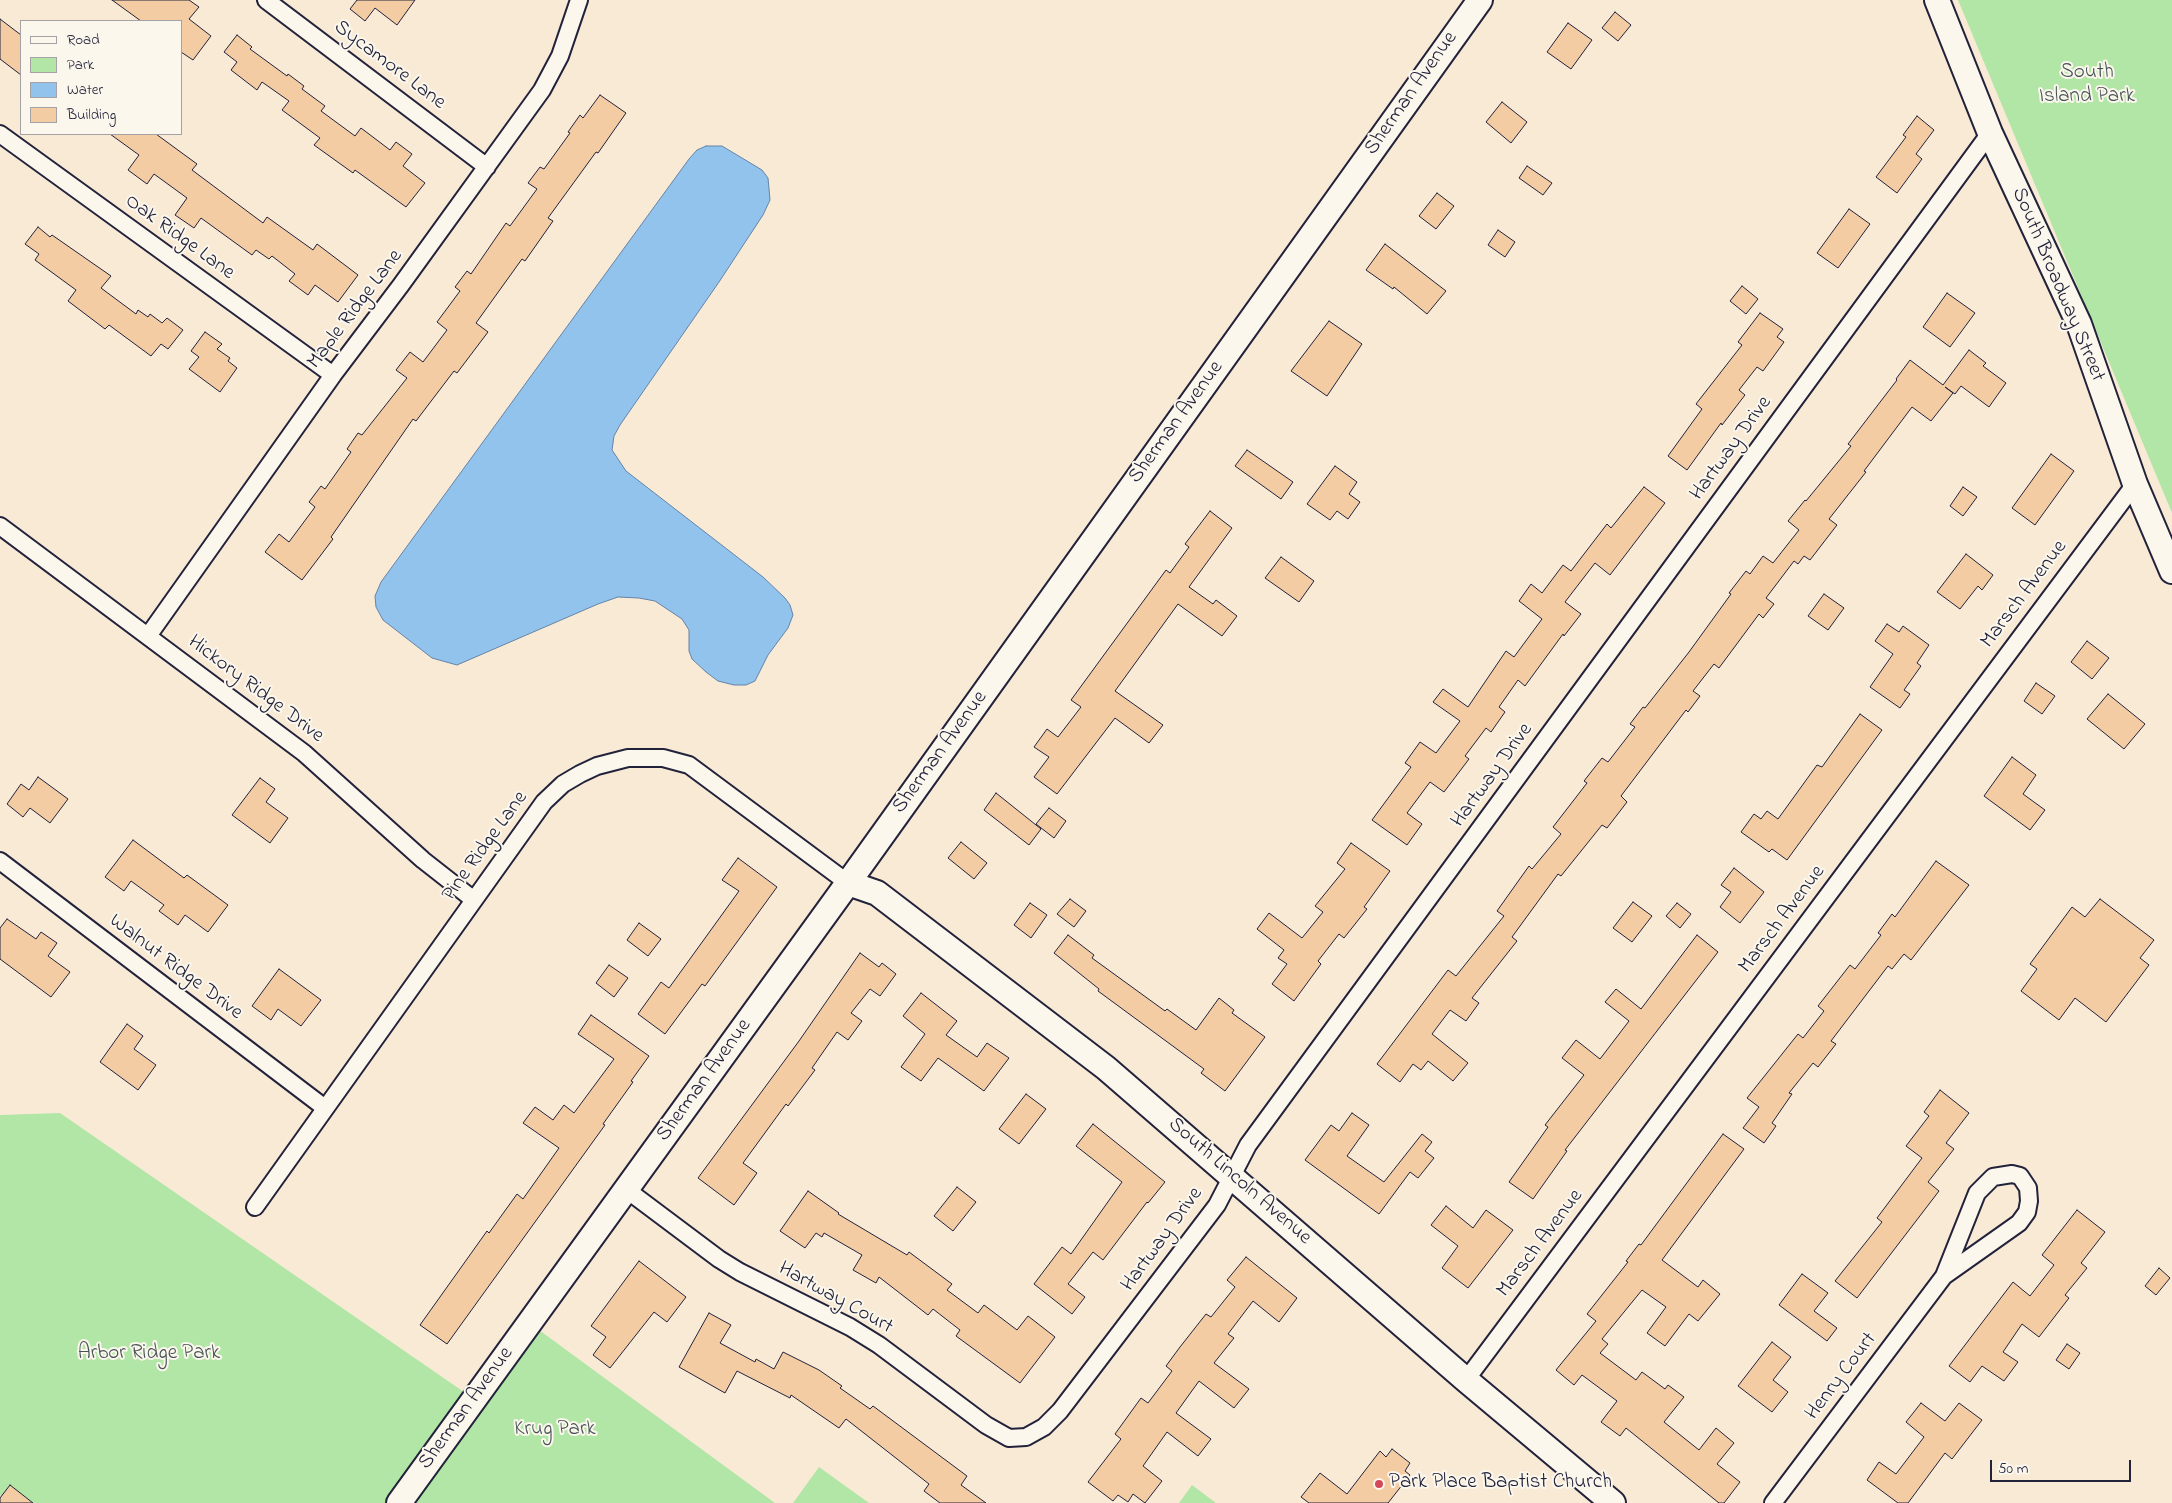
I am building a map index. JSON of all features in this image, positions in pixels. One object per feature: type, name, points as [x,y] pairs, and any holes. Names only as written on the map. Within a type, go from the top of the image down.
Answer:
[{"type":"street","name":"Sycamore Lane","points":[[266,0],[487,167]]},
{"type":"street","name":"Maple Ridge Lane","points":[[148,636],[333,375],[542,90],[560,56],[579,0]]},
{"type":"street","name":"Sherman Avenue","points":[[399,1503],[848,883],[1480,0]]},
{"type":"street","name":"South Broadway Street","points":[[1937,0],[1990,133],[2079,324],[2134,484],[2172,571]]},
{"type":"street","name":"Hartway Drive","points":[[1026,1437],[1044,1428],[1060,1412],[1217,1205],[1248,1145],[1990,133]]},
{"type":"street","name":"Oak Ridge Lane","points":[[0,134],[333,375]]},
{"type":"street","name":"Marsch Avenue","points":[[1466,1380],[2134,484]]},
{"type":"street","name":"Hickory Ridge Drive","points":[[0,526],[304,753],[423,860],[474,900]]},
{"type":"street","name":"Pine Ridge Lane","points":[[255,1207],[544,802],[563,784],[580,774],[597,766],[628,758],[662,758],[689,765],[848,883]]},
{"type":"street","name":"Walnut Ridge Drive","points":[[0,861],[325,1108]]},
{"type":"street","name":"South Lincoln Avenue","points":[[848,883],[877,893],[1082,1050],[1232,1176],[1466,1380],[1613,1503]]},
{"type":"street","name":"Henry Court","points":[[1773,1503],[1944,1276],[1977,1193],[1993,1177],[2012,1174],[2020,1176],[2028,1188],[2029,1201],[2027,1212],[2019,1222],[1944,1276]]},
{"type":"street","name":"Hartway Court","points":[[627,1190],[726,1263],[850,1327],[879,1346],[986,1425],[1009,1438],[1026,1437]]},
{"type":"green space","name":"South Island Park","points":[[1958,0],[2172,0],[2172,513]]},
{"type":"green space","name":"Arbor Ridge Park","points":[[60,1113],[474,1399],[394,1503],[10,1503],[0,1495],[0,1115]]},
{"type":"green space","name":"Krug Park","points":[[539,1330],[775,1503],[412,1503]]},
{"type":"green space","points":[[819,1467],[869,1503],[793,1503]]},
{"type":"green space","points":[[1192,1485],[1216,1503],[1179,1503]]},
{"type":"water","points":[[706,146],[722,146],[762,170],[768,178],[770,200],[763,215],[719,282],[620,425],[614,436],[612,450],[626,471],[763,577],[785,598],[790,605],[793,615],[788,628],[768,655],[755,681],[746,685],[734,685],[718,681],[706,672],[692,659],[689,651],[689,630],[682,619],[655,601],[639,598],[618,597],[598,604],[457,665],[432,658],[383,620],[376,607],[375,596],[381,582],[689,159],[697,150]]},
{"type":"building","points":[[112,0],[189,0],[199,7],[189,19],[211,36],[193,60],[182,53],[182,20],[140,20]]},
{"type":"building","points":[[357,0],[415,0],[397,25],[375,8],[365,21],[350,9]]},
{"type":"building","points":[[1615,12],[1631,25],[1618,41],[1602,28]]},
{"type":"building","points":[[0,19],[20,34],[20,74],[0,59]]},
{"type":"building","points":[[1568,23],[1592,40],[1571,69],[1547,52]]},
{"type":"building","points":[[237,35],[252,47],[250,49],[304,86],[302,89],[325,106],[321,111],[355,136],[361,128],[390,150],[396,142],[412,154],[403,166],[425,183],[406,207],[355,170],[353,173],[314,145],[320,138],[282,110],[289,101],[262,82],[257,90],[231,70],[237,62],[224,52]]},
{"type":"building","points":[[600,95],[626,113],[548,218],[553,221],[525,261],[522,259],[476,323],[488,332],[457,373],[454,371],[416,421],[413,419],[331,537],[333,539],[302,580],[265,552],[279,534],[289,542],[315,507],[309,502],[321,486],[325,489],[351,452],[347,449],[358,433],[362,435],[407,378],[396,370],[410,352],[423,362],[447,330],[437,322],[460,291],[455,287],[467,271],[471,274],[506,223],[510,226],[537,189],[528,183],[540,167],[544,169],[570,133],[568,132],[580,115],[583,118]]},
{"type":"building","points":[[1502,102],[1527,122],[1511,143],[1486,122]]},
{"type":"building","points":[[1917,116],[1934,130],[1916,154],[1922,159],[1897,193],[1876,177],[1906,137],[1903,135]]},
{"type":"building","points":[[111,135],[157,135],[197,164],[192,170],[263,223],[267,217],[313,250],[317,244],[358,275],[338,302],[315,285],[308,295],[289,281],[295,274],[272,256],[269,259],[256,250],[252,255],[201,218],[194,228],[175,215],[187,198],[154,174],[147,184],[128,170],[139,155]]},
{"type":"building","points":[[1527,166],[1552,183],[1543,195],[1519,178]]},
{"type":"building","points":[[1437,193],[1454,206],[1436,229],[1419,216]]},
{"type":"building","points":[[1849,209],[1870,224],[1838,268],[1817,253]]},
{"type":"building","points":[[38,227],[50,237],[52,235],[111,276],[101,288],[136,314],[138,310],[148,317],[150,314],[162,323],[167,318],[183,330],[168,349],[161,344],[151,356],[109,325],[105,329],[68,301],[76,290],[35,260],[39,254],[25,244]]},
{"type":"building","points":[[1498,230],[1515,242],[1505,257],[1488,245]]},
{"type":"building","points":[[1385,244],[1446,291],[1427,314],[1394,287],[1393,289],[1366,270]]},
{"type":"building","points":[[1742,286],[1758,299],[1746,314],[1730,301]]},
{"type":"building","points":[[1947,293],[1975,313],[1950,347],[1923,327]]},
{"type":"building","points":[[1760,313],[1783,329],[1777,337],[1784,342],[1763,371],[1757,367],[1739,390],[1745,395],[1722,425],[1721,423],[1687,470],[1668,456],[1702,409],[1696,404],[1742,345],[1738,342]]},
{"type":"building","points":[[1329,321],[1362,344],[1327,396],[1291,371]]},
{"type":"building","points":[[205,332],[222,344],[217,349],[230,358],[228,361],[237,368],[220,392],[189,369],[199,357],[191,351]]},
{"type":"building","points":[[1969,350],[1986,363],[1983,366],[2006,383],[1989,407],[1961,386],[1955,394],[1945,387],[1953,393],[1931,421],[1912,407],[1864,471],[1866,472],[1829,519],[1837,525],[1810,560],[1804,556],[1798,564],[1794,561],[1766,598],[1774,604],[1763,618],[1759,614],[1719,668],[1714,664],[1693,691],[1700,696],[1688,712],[1686,710],[1621,796],[1627,802],[1607,828],[1602,825],[1561,876],[1558,874],[1512,937],[1517,941],[1472,998],[1479,1003],[1466,1021],[1450,1010],[1432,1034],[1468,1063],[1453,1081],[1428,1061],[1421,1070],[1413,1064],[1400,1082],[1377,1064],[1448,970],[1456,976],[1504,916],[1497,911],[1529,866],[1532,869],[1561,834],[1553,827],[1587,783],[1584,781],[1602,758],[1608,762],[1635,727],[1630,724],[1689,652],[1746,571],[1750,574],[1763,556],[1773,563],[1799,530],[1788,521],[1851,446],[1848,444],[1910,360],[1943,385]]},
{"type":"building","points":[[1247,450],[1293,482],[1281,499],[1235,466]]},
{"type":"building","points":[[2051,454],[2074,471],[2035,525],[2012,508]]},
{"type":"building","points":[[1335,466],[1357,482],[1349,494],[1360,502],[1348,519],[1337,511],[1330,520],[1307,504]]},
{"type":"building","points":[[1644,487],[1665,503],[1610,575],[1595,563],[1565,602],[1581,614],[1564,636],[1563,634],[1525,686],[1518,680],[1499,707],[1505,712],[1491,732],[1486,728],[1465,756],[1469,759],[1444,792],[1430,782],[1407,813],[1422,824],[1407,845],[1372,820],[1411,767],[1405,763],[1420,742],[1436,753],[1460,721],[1433,702],[1443,689],[1468,707],[1506,651],[1514,657],[1542,619],[1519,601],[1531,584],[1542,593],[1563,565],[1571,571],[1607,524],[1611,528]]},
{"type":"building","points":[[1963,487],[1977,497],[1963,516],[1950,506]]},
{"type":"building","points":[[1210,511],[1232,528],[1189,587],[1213,604],[1216,600],[1237,616],[1222,636],[1178,604],[1115,691],[1163,725],[1149,743],[1115,718],[1057,794],[1034,777],[1049,757],[1034,747],[1047,729],[1058,737],[1081,707],[1071,700],[1166,570],[1170,573],[1189,547],[1185,544]]},
{"type":"building","points":[[1966,554],[1993,575],[1982,590],[1978,586],[1960,609],[1937,592]]},
{"type":"building","points":[[1281,557],[1314,581],[1299,602],[1265,578]]},
{"type":"building","points":[[1824,594],[1844,608],[1828,630],[1808,616]]},
{"type":"building","points":[[1887,624],[1899,632],[1903,626],[1929,645],[1917,663],[1921,666],[1904,690],[1910,694],[1900,708],[1870,687],[1893,654],[1875,641]]},
{"type":"building","points":[[2087,641],[2109,658],[2092,679],[2071,662]]},
{"type":"building","points":[[2036,683],[2055,696],[2042,714],[2024,701]]},
{"type":"building","points":[[2108,694],[2145,724],[2124,749],[2087,719]]},
{"type":"building","points":[[1860,714],[1882,730],[1787,860],[1772,849],[1769,852],[1741,832],[1754,814],[1761,819],[1767,811],[1778,819],[1817,765],[1822,767]]},
{"type":"building","points":[[2012,757],[2036,775],[2023,794],[2045,810],[2030,830],[1984,796]]},
{"type":"building","points":[[38,777],[68,799],[50,823],[30,808],[23,817],[7,804],[21,784],[29,790]]},
{"type":"building","points":[[260,778],[275,789],[266,802],[288,818],[270,843],[232,815]]},
{"type":"building","points":[[996,793],[1041,829],[1029,845],[984,810]]},
{"type":"building","points":[[1049,808],[1066,821],[1054,838],[1036,824]]},
{"type":"building","points":[[133,840],[184,878],[187,875],[228,905],[208,932],[185,915],[178,925],[159,911],[164,905],[131,881],[124,891],[105,877]]},
{"type":"building","points":[[961,842],[987,863],[974,879],[948,858]]},
{"type":"building","points":[[1351,843],[1390,871],[1364,907],[1367,909],[1344,938],[1339,934],[1318,961],[1321,964],[1294,1001],[1272,984],[1287,964],[1278,958],[1284,950],[1257,929],[1269,913],[1302,938],[1323,912],[1315,906],[1345,869],[1337,863]]},
{"type":"building","points":[[738,858],[777,887],[705,986],[702,984],[665,1034],[638,1014],[661,982],[669,988],[739,891],[722,880]]},
{"type":"building","points":[[1936,861],[1969,885],[1911,960],[1904,954],[1892,969],[1888,966],[1831,1041],[1836,1044],[1818,1067],[1813,1063],[1789,1093],[1792,1094],[1772,1123],[1776,1126],[1764,1143],[1743,1128],[1759,1107],[1747,1098],[1798,1034],[1803,1038],[1824,1011],[1818,1006],[1850,965],[1855,969],[1881,935],[1878,933],[1892,914],[1895,917]]},
{"type":"building","points":[[1734,868],[1764,892],[1740,923],[1720,907],[1731,892],[1721,885]]},
{"type":"building","points":[[1070,899],[1086,911],[1074,927],[1057,914]]},
{"type":"building","points":[[2100,899],[2154,940],[2140,958],[2149,965],[2106,1022],[2075,998],[2059,1020],[2021,991],[2037,969],[2030,964],[2072,907],[2085,917]]},
{"type":"building","points":[[1633,902],[1652,916],[1632,942],[1613,928]]},
{"type":"building","points":[[1030,903],[1047,915],[1031,938],[1014,925]]},
{"type":"building","points":[[1677,903],[1691,914],[1680,928],[1666,916]]},
{"type":"building","points":[[7,919],[36,939],[41,932],[57,943],[48,956],[70,972],[51,997],[0,959],[0,928]]},
{"type":"building","points":[[639,923],[661,939],[648,956],[627,940]]},
{"type":"building","points":[[1068,935],[1094,955],[1092,958],[1165,1011],[1167,1009],[1196,1030],[1219,998],[1234,1010],[1232,1013],[1265,1037],[1225,1091],[1201,1073],[1204,1069],[1098,991],[1099,989],[1054,953]]},
{"type":"building","points":[[1697,935],[1718,952],[1565,1150],[1567,1151],[1533,1199],[1509,1182],[1548,1127],[1545,1125],[1584,1075],[1562,1058],[1576,1040],[1600,1059],[1629,1021],[1605,1002],[1616,989],[1641,1009]]},
{"type":"building","points":[[860,953],[879,967],[882,963],[896,974],[880,996],[870,989],[851,1013],[862,1021],[848,1040],[837,1032],[812,1068],[815,1070],[788,1106],[786,1104],[743,1163],[757,1173],[734,1205],[698,1178],[799,1041]]},
{"type":"building","points":[[609,965],[628,978],[614,997],[596,983]]},
{"type":"building","points":[[279,969],[321,1000],[301,1026],[278,1009],[271,1020],[252,1006]]},
{"type":"building","points":[[921,993],[957,1021],[946,1035],[977,1057],[987,1043],[1009,1058],[984,1091],[938,1058],[921,1081],[901,1067],[925,1034],[903,1016]]},
{"type":"building","points":[[591,1015],[649,1056],[603,1124],[605,1125],[447,1344],[420,1325],[487,1231],[489,1233],[517,1194],[523,1199],[559,1148],[523,1123],[535,1107],[553,1120],[564,1105],[574,1113],[614,1059],[578,1034]]},
{"type":"building","points":[[127,1024],[143,1036],[134,1049],[156,1065],[138,1090],[100,1062]]},
{"type":"building","points":[[1940,1090],[1969,1113],[1946,1143],[1954,1149],[1928,1182],[1939,1191],[1857,1298],[1835,1281],[1882,1222],[1877,1218],[1922,1158],[1906,1146],[1929,1116],[1924,1112]]},
{"type":"building","points":[[1026,1094],[1046,1109],[1019,1144],[999,1129]]},
{"type":"building","points":[[1352,1113],[1369,1125],[1347,1156],[1384,1182],[1422,1134],[1432,1142],[1425,1151],[1434,1158],[1418,1178],[1410,1172],[1379,1214],[1305,1160],[1331,1125],[1339,1131]]},
{"type":"building","points":[[1093,1124],[1165,1182],[1147,1202],[1103,1260],[1093,1252],[1068,1284],[1085,1297],[1072,1314],[1034,1284],[1062,1247],[1071,1254],[1122,1182],[1076,1146]]},
{"type":"building","points":[[1723,1134],[1744,1149],[1662,1260],[1698,1287],[1703,1280],[1720,1294],[1698,1321],[1689,1314],[1665,1346],[1647,1333],[1666,1307],[1642,1290],[1602,1339],[1608,1344],[1600,1353],[1636,1380],[1642,1372],[1665,1389],[1668,1385],[1684,1397],[1664,1422],[1699,1450],[1716,1428],[1734,1443],[1717,1464],[1740,1482],[1724,1503],[1719,1503],[1626,1428],[1620,1436],[1601,1422],[1617,1401],[1582,1375],[1574,1385],[1556,1370],[1596,1321],[1587,1314]]},
{"type":"building","points":[[957,1187],[976,1202],[953,1231],[934,1216]]},
{"type":"building","points":[[808,1191],[838,1214],[907,1255],[909,1252],[952,1284],[947,1290],[978,1313],[984,1305],[1017,1330],[1028,1316],[1055,1337],[1020,1383],[956,1336],[960,1330],[933,1309],[928,1315],[879,1277],[876,1283],[853,1270],[862,1255],[824,1233],[822,1237],[816,1233],[805,1248],[780,1231]]},
{"type":"building","points":[[1446,1206],[1473,1228],[1486,1210],[1513,1230],[1468,1288],[1442,1268],[1458,1246],[1431,1225]]},
{"type":"building","points":[[2077,1210],[2105,1232],[2081,1263],[2087,1268],[2065,1295],[2069,1298],[2039,1337],[2022,1324],[2003,1352],[2018,1362],[2004,1381],[1982,1366],[1970,1382],[1949,1366],[2013,1282],[2030,1296],[2054,1265],[2042,1255]]},
{"type":"building","points":[[1246,1257],[1297,1298],[1279,1322],[1253,1301],[1228,1334],[1234,1338],[1214,1363],[1249,1389],[1234,1408],[1199,1381],[1176,1413],[1211,1439],[1198,1456],[1167,1432],[1143,1466],[1162,1481],[1145,1503],[1133,1494],[1128,1502],[1118,1495],[1113,1501],[1088,1482],[1121,1439],[1115,1434],[1141,1398],[1148,1403],[1172,1371],[1166,1366],[1180,1347],[1206,1314],[1211,1317],[1235,1287],[1227,1280]]},
{"type":"building","points":[[639,1261],[686,1297],[667,1322],[654,1312],[610,1368],[593,1355],[606,1337],[591,1326]]},
{"type":"building","points":[[2159,1268],[2170,1278],[2156,1295],[2145,1286]]},
{"type":"building","points":[[1802,1274],[1828,1293],[1814,1311],[1837,1328],[1827,1341],[1779,1305]]},
{"type":"building","points":[[709,1313],[731,1325],[720,1343],[755,1362],[756,1359],[774,1369],[783,1352],[819,1370],[842,1386],[840,1388],[870,1409],[873,1406],[967,1476],[961,1485],[986,1503],[940,1503],[924,1491],[929,1484],[846,1419],[839,1428],[791,1395],[790,1398],[737,1371],[725,1393],[679,1367]]},
{"type":"building","points":[[1772,1342],[1791,1357],[1773,1380],[1788,1392],[1772,1412],[1738,1386]]},
{"type":"building","points":[[2067,1344],[2080,1353],[2069,1369],[2056,1360]]},
{"type":"building","points":[[1921,1403],[1945,1421],[1959,1403],[1982,1420],[1952,1459],[1945,1453],[1908,1503],[1898,1503],[1867,1480],[1879,1462],[1896,1474],[1924,1437],[1906,1422]]},
{"type":"building","name":"Park Place Baptist Church","points":[[1392,1449],[1410,1463],[1405,1471],[1410,1475],[1388,1503],[1309,1503],[1301,1497],[1320,1473],[1347,1494],[1380,1451],[1386,1457]]},
{"type":"building","points":[[10,1485],[33,1503],[0,1503],[0,1498]]},
{"type":"place","name":"Park Place Baptist Church","points":[[1379,1484]]}]
